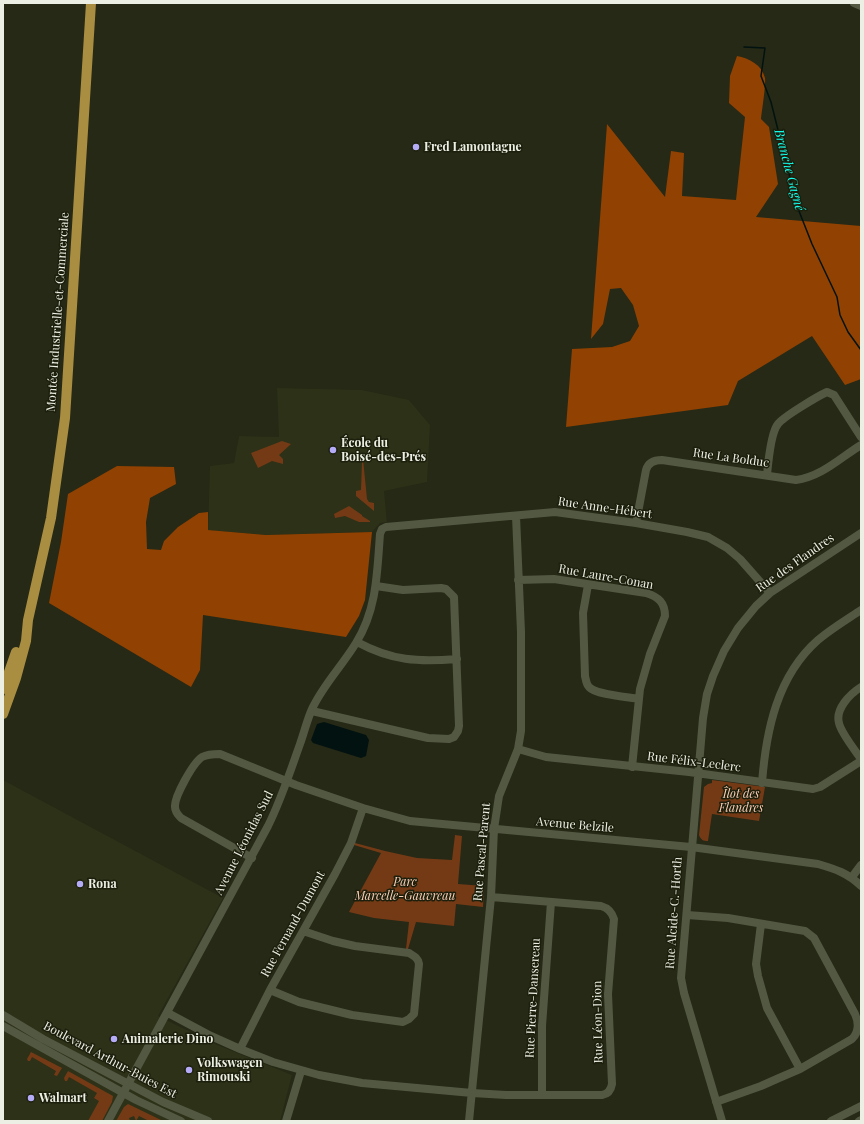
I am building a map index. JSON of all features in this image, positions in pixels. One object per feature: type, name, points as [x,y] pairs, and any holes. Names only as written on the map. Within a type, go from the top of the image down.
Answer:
[{"type":"main road","name":"Montée Industrielle-et-Commerciale","points":[[3,689],[28,620],[51,518],[64,418],[91,3]]},
{"type":"main road","name":"Montée Industrielle-et-Commerciale","points":[[3,714],[16,678],[26,641],[28,620]]},
{"type":"street","points":[[854,3],[861,6]]},
{"type":"street","points":[[767,475],[774,431],[777,424],[827,392],[834,395],[861,437]]},
{"type":"street","name":"Rue La Bolduc","points":[[636,523],[646,470],[649,464],[655,461],[662,460],[793,480],[807,478],[821,472],[861,445]]},
{"type":"street","name":"Rue Anne-Hébert","points":[[391,527],[555,512],[636,523],[687,532],[714,540],[736,555],[770,593]]},
{"type":"street","name":"Rue Pascal-Parent","points":[[469,1121],[490,897],[497,803],[501,788],[518,749],[521,731],[521,671],[516,516]]},
{"type":"street","name":"Avenue Léonidas Sud","points":[[108,1121],[252,858],[277,807],[312,711],[325,685],[357,642],[370,613],[376,586],[380,534],[384,528],[391,527]]},
{"type":"street","name":"Rue des Flandres","points":[[698,774],[703,718],[707,694],[724,651],[738,628],[756,606],[770,593],[861,533]]},
{"type":"street","name":"Rue Laure-Conan","points":[[518,580],[550,579],[651,595],[658,598],[664,606],[665,616],[646,665],[639,699],[632,767]]},
{"type":"street","points":[[588,584],[584,613],[585,676],[587,684],[596,692],[639,699]]},
{"type":"street","points":[[312,711],[428,738],[449,739],[454,737],[458,731],[454,597],[446,589],[441,588],[403,590],[376,586]]},
{"type":"street","points":[[762,783],[772,721],[784,684],[796,664],[818,640],[861,610]]},
{"type":"street","points":[[357,642],[380,653],[407,659],[456,659]]},
{"type":"street","points":[[861,687],[846,700],[839,710],[838,723],[861,760]]},
{"type":"street","name":"Rue Félix-Leclerc","points":[[518,749],[546,757],[698,774],[813,789],[820,787],[861,760]]},
{"type":"street","name":"Avenue Belzile","points":[[252,858],[181,818],[176,813],[175,806],[177,799],[196,762],[203,756],[220,754],[287,781],[363,808],[410,821],[692,847],[818,864],[852,877],[861,886]]},
{"type":"street","name":"Rue Alcide-C.-Horth","points":[[698,774],[681,978],[684,993],[722,1121]]},
{"type":"street","name":"Rue Fernand-Dumont","points":[[240,1049],[270,990],[350,843],[363,808]]},
{"type":"street","points":[[852,877],[861,865]]},
{"type":"street","name":"Rue Léon-Dion","points":[[168,1013],[211,1036],[273,1062],[301,1070],[362,1083],[506,1095],[602,1095],[609,1091],[612,1084],[608,994],[613,917],[610,910],[601,906],[490,897]]},
{"type":"street","name":"Rue Pierre-Dansereau","points":[[542,1095],[542,1026],[551,902]]},
{"type":"street","points":[[687,915],[728,918],[805,931],[814,938],[857,1019],[858,1027],[854,1036],[800,1069],[761,1086],[716,1102]]},
{"type":"street","points":[[761,924],[756,964],[758,976],[771,1017],[800,1069]]},
{"type":"street","points":[[270,990],[299,1002],[352,1015],[403,1022],[414,1014],[419,964],[415,956],[409,953],[355,946],[333,941],[303,931]]},
{"type":"street","name":"Boulevard Arthur-Buies Est","points":[[3,1015],[43,1039],[163,1102],[208,1121]]},
{"type":"street","name":"Boulevard Arthur-Buies Est","points":[[3,1026],[136,1100],[181,1121]]},
{"type":"street","points":[[286,1121],[301,1070]]},
{"type":"street","points":[[831,1121],[861,1106]]},
{"type":"shaded area","points":[[737,56],[746,58],[758,66],[765,78],[761,119],[769,127],[778,184],[756,217],[861,226],[861,379],[845,385],[812,336],[738,381],[728,405],[566,427],[572,349],[612,347],[630,341],[639,326],[633,305],[621,288],[610,289],[603,324],[591,339],[607,124],[665,197],[671,151],[684,153],[682,196],[736,200],[745,117],[729,103],[730,76]]},
{"type":"shaded area","name":"École du Boisé-des-Prés","points":[[277,388],[362,390],[409,400],[430,425],[427,482],[384,491],[387,522],[380,523],[372,532],[266,535],[208,530],[210,466],[234,463],[239,436],[279,437]]},
{"type":"shaded area","points":[[117,466],[174,467],[176,484],[150,498],[146,522],[147,549],[161,550],[164,541],[178,527],[199,513],[208,512],[208,530],[266,535],[372,532],[365,600],[359,616],[346,637],[203,615],[200,670],[191,687],[49,603],[61,542],[68,494]]},
{"type":"shaded area","points":[[324,722],[366,735],[369,740],[366,756],[361,758],[313,743],[311,740],[317,724]]},
{"type":"shaded area","points":[[3,780],[223,898],[158,1016],[215,1044],[292,1075],[280,1121],[3,1121]]},
{"type":"green space","points":[[282,441],[291,444],[279,455],[283,459],[283,464],[272,461],[258,468],[251,453]]},
{"type":"green space","points":[[358,459],[363,459],[367,499],[369,502],[374,503],[374,511],[356,496],[356,491],[361,490],[362,462],[358,461]]},
{"type":"green space","points":[[349,506],[370,522],[359,522],[345,516],[335,518],[334,514]]},
{"type":"green space","name":"Îlot des Flandres","points":[[712,780],[765,787],[759,821],[712,814],[708,841],[701,839],[699,835],[704,787],[712,783]]},
{"type":"green space","name":"Parc Marcelle-Gauvreau","points":[[455,835],[462,836],[458,884],[484,886],[483,907],[456,904],[454,926],[416,922],[408,949],[406,949],[409,922],[374,918],[349,912],[381,853],[354,845],[355,843],[417,858],[452,860]]},
{"type":"green space","points":[[31,1052],[62,1068],[57,1076],[54,1075],[56,1071],[32,1057],[30,1061],[28,1061],[27,1059]]},
{"type":"green space","points":[[68,1071],[113,1096],[112,1102],[102,1121],[88,1121],[99,1101],[94,1098],[97,1093],[69,1077],[67,1081],[65,1081],[64,1078]]},
{"type":"green space","points":[[128,1104],[163,1121],[149,1121],[139,1116],[136,1121],[134,1116],[129,1118],[130,1121],[116,1121],[124,1107]]},
{"type":"waterway","name":"Branche Gagné","points":[[744,47],[765,48],[761,76],[771,102],[797,206],[812,244],[837,297],[840,315],[848,332],[861,350]]},
{"type":"place","name":"Fred Lamontagne","points":[[416,147]]},
{"type":"place","name":"École du Boisé-des-Prés","points":[[333,450]]},
{"type":"place","name":"Rona","points":[[80,884]]},
{"type":"place","name":"Animalerie Dino","points":[[114,1039]]},
{"type":"place","name":"Volkswagen Rimouski","points":[[189,1070]]},
{"type":"place","name":"Walmart","points":[[31,1098]]}]
